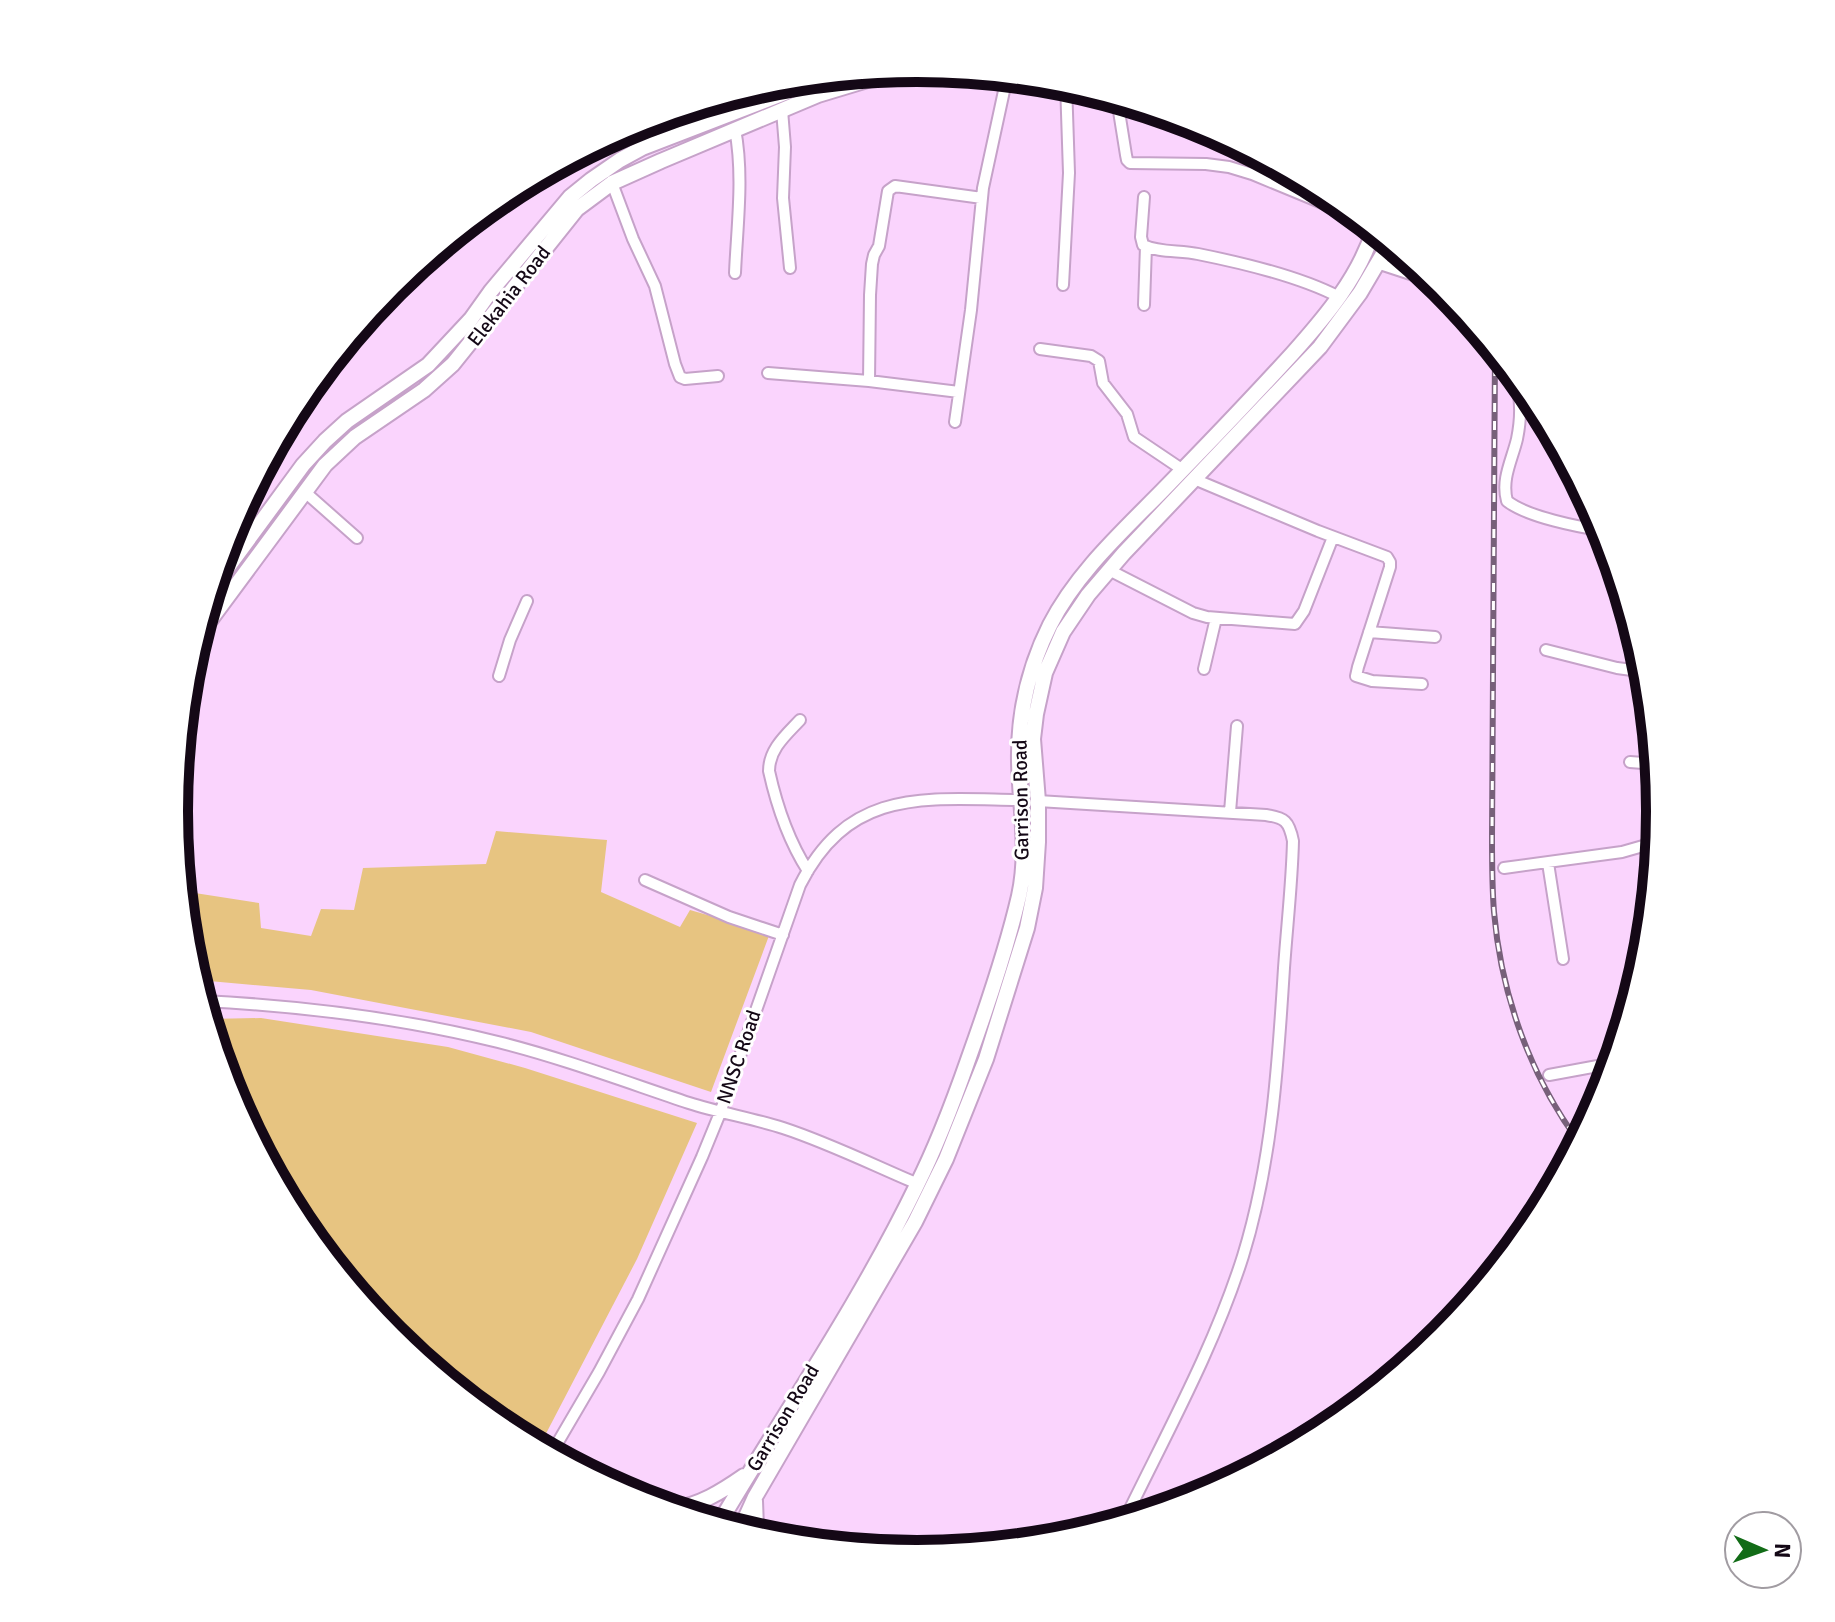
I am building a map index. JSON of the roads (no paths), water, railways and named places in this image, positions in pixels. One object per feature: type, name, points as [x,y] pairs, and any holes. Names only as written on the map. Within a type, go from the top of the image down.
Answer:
[{"type":"main road","name":"Elekahia Road","points":[[218,607],[325,465],[355,437],[424,390],[453,364],[577,209],[612,183],[735,129],[848,86]]},
{"type":"main road","name":"Elekahia Road","points":[[234,560],[303,465],[325,441],[347,421],[428,365],[471,319],[570,197],[620,160],[642,148],[781,95]]},
{"type":"main road","name":"Garrison Road","points":[[744,1518],[915,1222],[946,1159],[986,1059],[1027,928],[1037,867],[1038,801],[1033,739],[1036,714],[1045,673],[1063,632],[1088,595],[1328,313],[1371,241]]},
{"type":"main road","name":"Garrison Road","points":[[721,1512],[750,1472],[873,1269],[918,1184],[951,1107],[988,1004],[1019,893],[1024,848],[1019,752],[1022,711],[1032,668],[1049,627],[1072,589],[1108,546],[1189,474],[1320,347],[1360,293],[1384,252]]},
{"type":"main road","points":[[695,1505],[750,1472]]},
{"type":"main road","points":[[755,1497],[755,1521]]},
{"type":"street","points":[[955,422],[971,310],[982,198],[1005,87]]},
{"type":"street","points":[[1063,285],[1069,173],[1066,98]]},
{"type":"street","points":[[744,103],[746,109]]},
{"type":"street","points":[[782,110],[785,125],[783,198],[790,268]]},
{"type":"street","points":[[1119,111],[1130,163],[1197,163],[1229,167],[1314,200]]},
{"type":"street","points":[[694,118],[696,128]]},
{"type":"street","points":[[735,129],[740,188],[735,273]]},
{"type":"street","points":[[638,138],[642,148]]},
{"type":"street","points":[[612,183],[655,286],[680,377],[718,376]]},
{"type":"street","points":[[869,381],[872,264],[879,246],[888,191],[895,186],[982,198]]},
{"type":"street","points":[[1144,197],[1143,245],[1232,261],[1305,282],[1339,297]]},
{"type":"street","points":[[1144,305],[1146,246]]},
{"type":"street","points":[[1377,263],[1409,274]]},
{"type":"street","points":[[1040,349],[1091,356],[1099,361],[1103,383],[1127,414],[1134,437],[1189,474],[1333,537],[1387,557],[1390,562],[1356,671],[1358,678],[1372,681],[1422,684]]},
{"type":"street","points":[[768,373],[959,392]]},
{"type":"street","points":[[1519,399],[1516,442],[1506,476],[1507,501],[1557,521],[1588,528]]},
{"type":"street","points":[[305,492],[357,538]]},
{"type":"street","points":[[1109,570],[1193,613],[1216,618],[1295,624],[1304,611],[1333,537]]},
{"type":"street","points":[[499,676],[527,601]]},
{"type":"street","points":[[1204,669],[1216,618]]},
{"type":"street","points":[[1369,632],[1435,637]]},
{"type":"street","points":[[1546,650],[1632,670]]},
{"type":"street","points":[[800,720],[774,750],[769,771],[786,829],[808,871]]},
{"type":"street","points":[[1230,812],[1237,726]]},
{"type":"street","points":[[1630,762],[1645,763]]},
{"type":"street","name":"NNSC Road","points":[[557,1444],[638,1299],[720,1113],[800,885],[808,871],[832,839],[853,821],[875,810],[926,799],[1022,800]]},
{"type":"street","points":[[1038,801],[1279,817],[1291,829],[1293,841],[1277,1075],[1270,1134],[1252,1223],[1234,1283],[1186,1396],[1131,1507]]},
{"type":"street","points":[[1504,868],[1645,846]]},
{"type":"street","points":[[1548,863],[1563,959]]},
{"type":"street","points":[[645,880],[729,917],[783,935]]},
{"type":"street","points":[[213,1002],[274,1005],[399,1021],[502,1043],[720,1113],[783,1128],[918,1184]]},
{"type":"street","points":[[1549,1075],[1600,1066]]},
{"type":"railway","points":[[1495,366],[1494,912],[1503,973],[1521,1033],[1546,1090],[1572,1131]]}]
